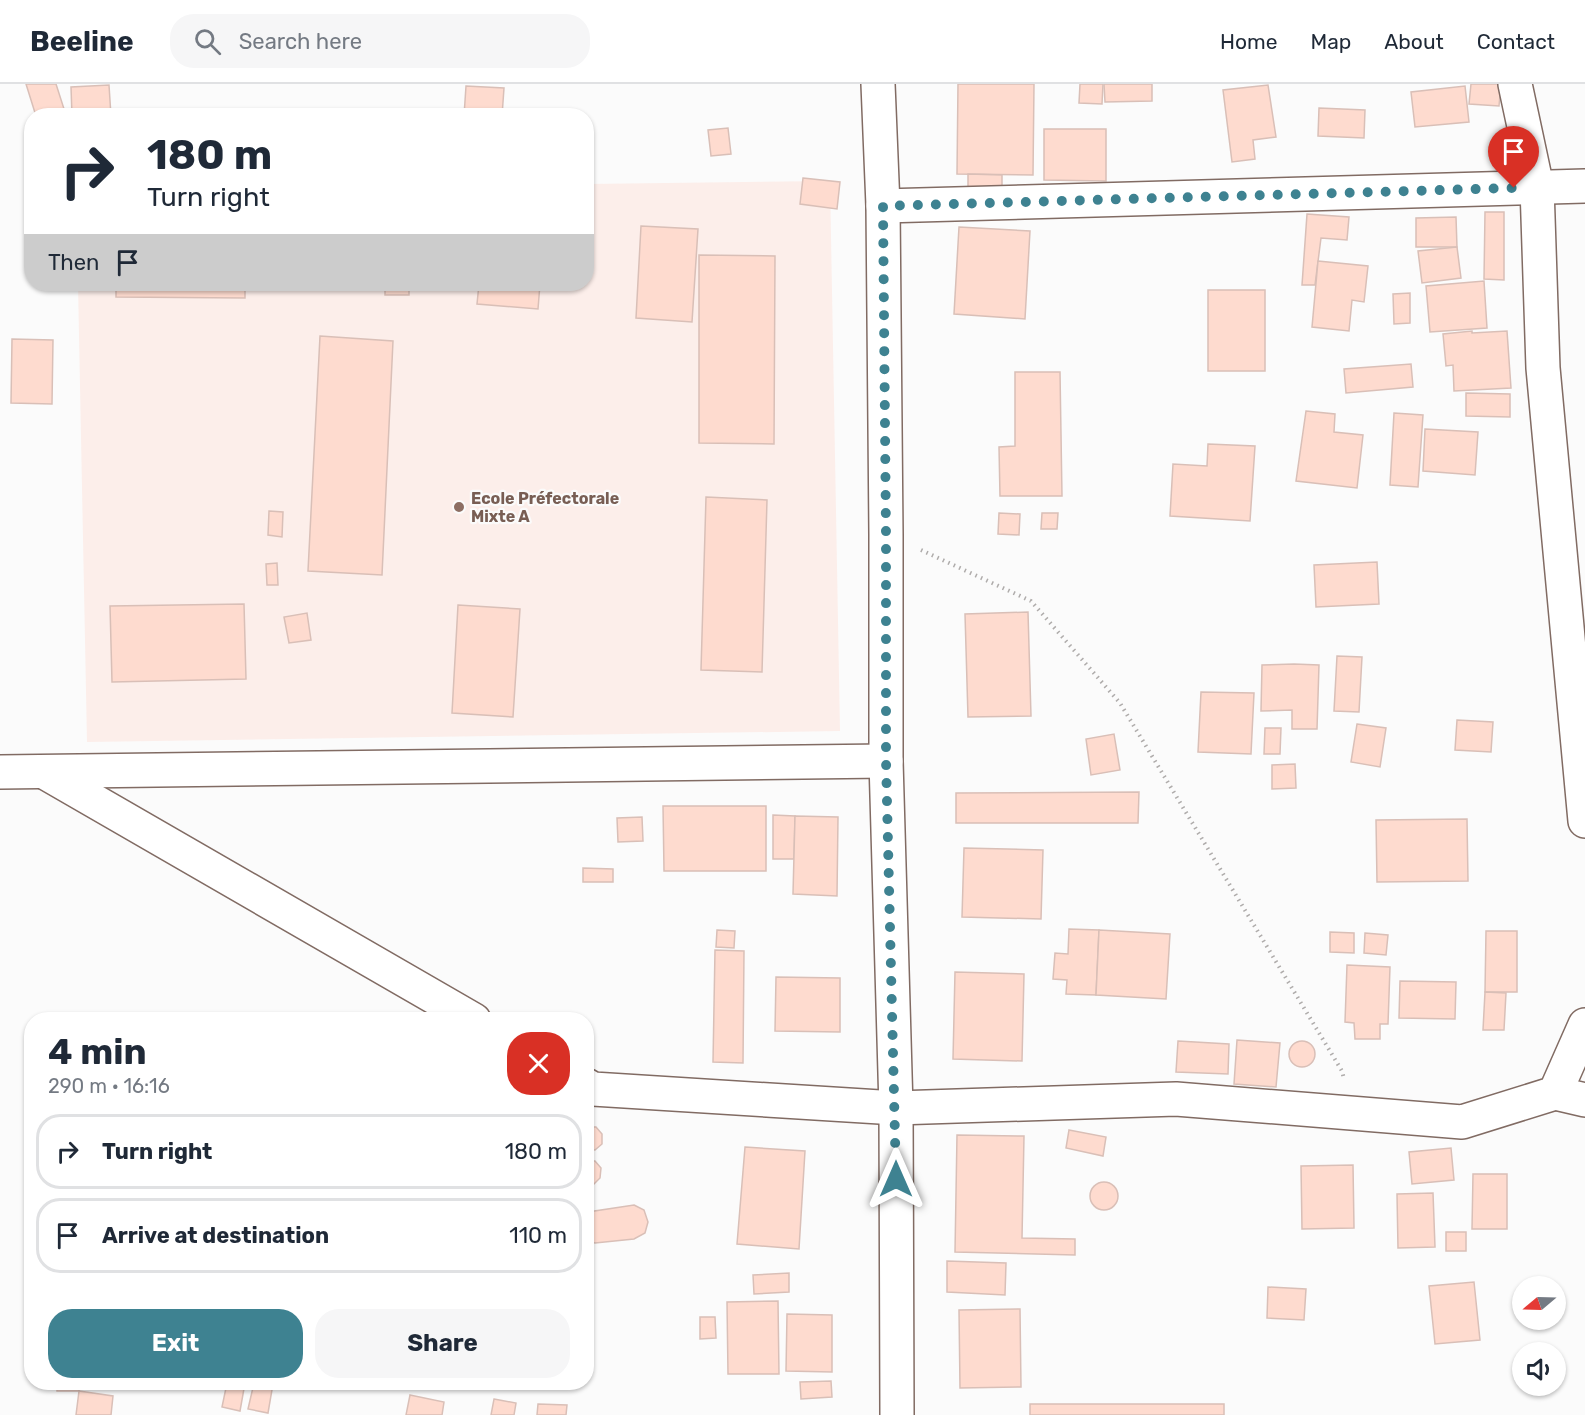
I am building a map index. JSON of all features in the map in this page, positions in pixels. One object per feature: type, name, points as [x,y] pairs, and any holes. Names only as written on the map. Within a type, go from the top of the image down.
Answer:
[{"type":"street","points":[[878,84],[883,206],[886,760],[896,1108],[897,1415]]},
{"type":"street","points":[[1515,84],[1537,187],[1543,368],[1585,821]]},
{"type":"street","points":[[883,206],[1585,186]]},
{"type":"street","points":[[0,772],[886,760]]},
{"type":"street","points":[[42,771],[460,1012]]},
{"type":"street","points":[[594,1089],[896,1108],[1176,1100],[1462,1122],[1570,1097],[1585,1025]]},
{"type":"path","points":[[886,535],[1031,601],[1120,703],[1342,1071],[1355,1114]]},
{"type":"shaded area","name":"Ecole Préfectorale Mixte A","points":[[830,181],[840,731],[87,742],[78,291],[594,291],[594,184]]},
{"type":"building","points":[[26,84],[56,84],[64,108],[34,108]]},
{"type":"building","points":[[958,84],[1034,84],[1033,175],[957,174]]},
{"type":"building","points":[[1080,84],[1103,84],[1102,104],[1079,103]]},
{"type":"building","points":[[1104,84],[1152,84],[1152,101],[1105,102]]},
{"type":"building","points":[[1471,84],[1501,84],[1499,106],[1469,104]]},
{"type":"building","points":[[109,85],[110,108],[72,108],[71,87]]},
{"type":"building","points":[[1268,85],[1276,137],[1253,140],[1255,159],[1232,162],[1223,90]]},
{"type":"building","points":[[466,86],[504,88],[503,108],[465,108]]},
{"type":"building","points":[[1465,86],[1469,122],[1415,127],[1411,92]]},
{"type":"building","points":[[1319,108],[1365,110],[1364,138],[1318,136]]},
{"type":"building","points":[[728,128],[731,154],[711,156],[708,130]]},
{"type":"building","points":[[1044,129],[1106,129],[1106,181],[1044,180]]},
{"type":"building","points":[[968,174],[1002,175],[1002,190],[968,189]]},
{"type":"building","points":[[803,178],[840,182],[837,209],[800,204]]},
{"type":"building","points":[[1485,212],[1504,212],[1504,280],[1484,279]]},
{"type":"building","points":[[1307,214],[1349,217],[1347,240],[1321,238],[1315,285],[1302,285]]},
{"type":"building","points":[[1456,217],[1457,247],[1416,247],[1416,218]]},
{"type":"building","points":[[641,226],[698,229],[692,322],[636,318]]},
{"type":"building","points":[[959,227],[1030,231],[1025,319],[954,314]]},
{"type":"building","points":[[1457,247],[1461,278],[1422,283],[1418,251]]},
{"type":"building","points":[[699,255],[775,256],[774,444],[699,443]]},
{"type":"building","points":[[1318,261],[1368,266],[1364,302],[1352,300],[1349,331],[1312,327]]},
{"type":"building","points":[[1484,281],[1487,328],[1430,332],[1426,286]]},
{"type":"building","points":[[1208,290],[1265,290],[1265,371],[1208,371]]},
{"type":"building","points":[[116,291],[245,291],[245,298],[116,297]]},
{"type":"building","points":[[385,291],[409,291],[409,295],[385,295]]},
{"type":"building","points":[[478,291],[539,291],[538,309],[477,304]]},
{"type":"building","points":[[1410,293],[1410,323],[1394,324],[1393,294]]},
{"type":"building","points":[[1472,331],[1472,333],[1507,331],[1511,388],[1454,391],[1453,365],[1446,366],[1443,334]]},
{"type":"building","points":[[320,336],[393,341],[382,575],[308,571]]},
{"type":"building","points":[[12,339],[53,340],[52,404],[11,403]]},
{"type":"building","points":[[1411,364],[1413,387],[1346,393],[1344,369]]},
{"type":"building","points":[[1015,372],[1060,372],[1062,496],[1000,496],[999,447],[1015,446]]},
{"type":"building","points":[[1466,393],[1510,394],[1510,417],[1466,416]]},
{"type":"building","points":[[1306,411],[1335,414],[1334,432],[1363,435],[1357,488],[1296,481]]},
{"type":"building","points":[[1394,413],[1423,415],[1418,487],[1390,485]]},
{"type":"building","points":[[1425,429],[1478,432],[1475,475],[1423,471]]},
{"type":"building","points":[[1208,444],[1255,446],[1250,521],[1170,516],[1173,464],[1207,466]]},
{"type":"building","points":[[706,497],[767,500],[762,672],[701,670]]},
{"type":"building","points":[[269,511],[283,512],[282,537],[268,535]]},
{"type":"building","points":[[999,513],[1020,514],[1019,535],[998,534]]},
{"type":"building","points":[[1042,513],[1058,513],[1057,529],[1041,529]]},
{"type":"building","points":[[1377,562],[1379,604],[1316,607],[1314,565]]},
{"type":"building","points":[[277,563],[278,585],[267,585],[266,564]]},
{"type":"building","points":[[244,604],[246,679],[112,682],[110,606]]},
{"type":"building","points":[[458,605],[520,609],[513,717],[452,713]]},
{"type":"building","points":[[1028,612],[1031,716],[968,717],[965,614]]},
{"type":"building","points":[[307,613],[311,640],[289,643],[284,617]]},
{"type":"building","points":[[1337,656],[1362,657],[1359,712],[1334,711]]},
{"type":"building","points":[[1262,665],[1319,665],[1317,729],[1292,729],[1292,710],[1261,711]]},
{"type":"building","points":[[1201,692],[1254,693],[1251,754],[1198,752]]},
{"type":"building","points":[[1457,720],[1493,722],[1491,752],[1455,750]]},
{"type":"building","points":[[1357,724],[1386,728],[1380,767],[1351,762]]},
{"type":"building","points":[[1265,728],[1281,728],[1280,754],[1264,754]]},
{"type":"building","points":[[1114,734],[1120,770],[1091,775],[1086,739]]},
{"type":"building","points":[[1295,764],[1296,788],[1272,789],[1272,765]]},
{"type":"building","points":[[1139,792],[1138,823],[956,823],[956,793]]},
{"type":"building","points":[[663,806],[766,806],[766,871],[664,871]]},
{"type":"building","points":[[773,815],[795,816],[794,859],[773,859]]},
{"type":"building","points":[[795,816],[838,817],[837,896],[793,894]]},
{"type":"building","points":[[642,817],[643,841],[618,842],[617,818]]},
{"type":"building","points":[[1467,819],[1468,881],[1377,882],[1376,820]]},
{"type":"building","points":[[964,848],[1043,850],[1041,919],[962,917]]},
{"type":"building","points":[[583,868],[613,869],[613,882],[583,882]]},
{"type":"building","points":[[1069,929],[1099,930],[1096,995],[1066,994],[1067,980],[1053,979],[1055,953],[1068,954]]},
{"type":"building","points":[[717,930],[735,931],[734,948],[716,947]]},
{"type":"building","points":[[1099,930],[1170,934],[1166,999],[1096,995]]},
{"type":"building","points":[[1486,931],[1517,931],[1517,992],[1485,992]]},
{"type":"building","points":[[1330,932],[1354,933],[1354,953],[1330,952]]},
{"type":"building","points":[[1365,933],[1388,935],[1386,955],[1364,953]]},
{"type":"building","points":[[715,950],[744,951],[743,1063],[713,1062]]},
{"type":"building","points":[[1347,965],[1390,967],[1388,1024],[1380,1024],[1380,1039],[1355,1039],[1354,1023],[1345,1022]]},
{"type":"building","points":[[955,972],[1024,974],[1022,1061],[953,1059]]},
{"type":"building","points":[[776,977],[840,978],[840,1032],[775,1031]]},
{"type":"building","points":[[1400,981],[1456,982],[1455,1019],[1399,1018]]},
{"type":"building","points":[[1485,992],[1506,993],[1504,1030],[1483,1030]]},
{"type":"building","points":[[1237,1040],[1280,1043],[1276,1087],[1234,1084]]},
{"type":"building","points":[[1178,1041],[1229,1044],[1228,1074],[1176,1072]]},
{"type":"building","points":[[1302,1041],[1311,1045],[1315,1054],[1311,1063],[1302,1067],[1293,1063],[1289,1054],[1293,1045]]},
{"type":"building","points":[[594,1127],[596,1127],[602,1134],[602,1144],[595,1150]]},
{"type":"building","points":[[1069,1130],[1106,1137],[1103,1156],[1066,1148]]},
{"type":"building","points":[[957,1135],[1024,1136],[1022,1238],[1075,1239],[1075,1255],[955,1252]]},
{"type":"building","points":[[745,1147],[805,1151],[799,1249],[737,1244]]},
{"type":"building","points":[[1451,1148],[1454,1180],[1412,1184],[1409,1152]]},
{"type":"building","points":[[594,1161],[601,1168],[600,1178],[594,1184]]},
{"type":"building","points":[[1353,1165],[1354,1228],[1302,1229],[1301,1166]]},
{"type":"building","points":[[1473,1174],[1507,1174],[1507,1229],[1472,1229]]},
{"type":"building","points":[[1104,1182],[1114,1186],[1118,1196],[1114,1206],[1104,1210],[1094,1206],[1090,1196],[1094,1186]]},
{"type":"building","points":[[1433,1193],[1435,1247],[1398,1248],[1397,1194]]},
{"type":"building","points":[[634,1205],[644,1210],[648,1222],[645,1233],[634,1239],[594,1243],[594,1211]]},
{"type":"building","points":[[1446,1232],[1466,1232],[1466,1251],[1446,1251]]},
{"type":"building","points":[[947,1261],[1006,1263],[1005,1295],[947,1292]]},
{"type":"building","points":[[789,1273],[789,1292],[754,1294],[753,1275]]},
{"type":"building","points":[[1474,1282],[1480,1340],[1435,1344],[1429,1286]]},
{"type":"building","points":[[1268,1287],[1306,1289],[1304,1320],[1267,1318]]},
{"type":"building","points":[[778,1301],[779,1374],[728,1374],[727,1302]]},
{"type":"building","points":[[1020,1309],[1021,1387],[960,1388],[959,1310]]},
{"type":"building","points":[[787,1314],[832,1315],[832,1372],[786,1371]]},
{"type":"building","points":[[700,1317],[715,1317],[716,1338],[700,1339]]},
{"type":"building","points":[[831,1381],[832,1397],[801,1399],[800,1382]]},
{"type":"building","points":[[226,1390],[244,1390],[240,1411],[222,1407]]},
{"type":"building","points":[[252,1390],[272,1390],[268,1413],[248,1409]]},
{"type":"building","points":[[79,1391],[113,1396],[111,1415],[76,1415]]},
{"type":"building","points":[[410,1395],[444,1402],[442,1415],[406,1415]]},
{"type":"building","points":[[494,1399],[516,1403],[514,1415],[491,1415]]},
{"type":"building","points":[[538,1404],[567,1405],[566,1415],[537,1415]]},
{"type":"building","points":[[1030,1404],[1224,1404],[1224,1415],[1030,1415]]},
{"type":"place","name":"Ecole Préfectorale Mixte A","points":[[459,507]]},
{"type":"route","points":[[896,1179],[886,760],[883,206],[1514,188]]}]
